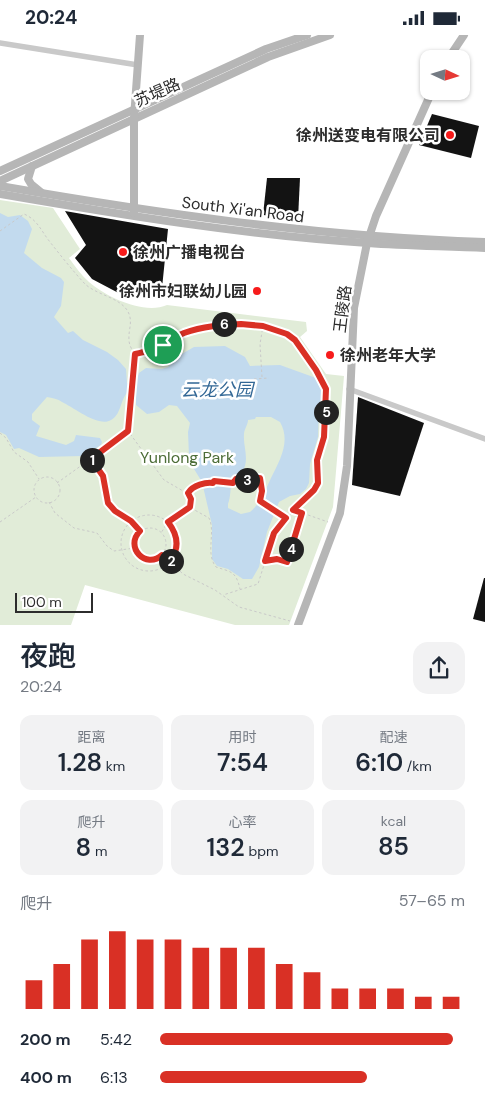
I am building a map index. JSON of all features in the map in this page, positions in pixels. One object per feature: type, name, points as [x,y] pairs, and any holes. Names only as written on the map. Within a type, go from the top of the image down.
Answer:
[{"type":"main road","points":[[134,213],[134,117],[140,35]]},
{"type":"main road","name":"苏堤路","points":[[0,171],[266,49],[307,35]]},
{"type":"main road","name":"苏堤路","points":[[0,181],[134,117],[268,57],[330,35]]},
{"type":"main road","points":[[454,50],[464,35]]},
{"type":"main road","name":"王陵路","points":[[294,623],[340,513],[347,466],[354,308],[368,240],[376,216],[428,100]]},
{"type":"main road","points":[[32,166],[28,179],[31,184],[44,194]]},
{"type":"main road","name":"South Xi'an Road","points":[[0,186],[134,213]]},
{"type":"main road","name":"South Xi'an Road","points":[[0,195],[134,213],[368,240],[485,248]]},
{"type":"main road","name":"South Xi'an Road","points":[[368,240],[485,242]]},
{"type":"street","points":[[0,43],[138,65]]},
{"type":"street","points":[[349,389],[485,439]]},
{"type":"path","points":[[0,231],[24,214],[30,217],[41,226],[48,240],[86,285],[103,296],[122,303],[128,311],[132,322],[129,339],[135,354],[128,431],[164,480],[188,493],[191,499],[190,507],[168,522],[161,533]]},
{"type":"path","points":[[135,354],[151,351],[185,333],[214,325],[263,326],[278,329],[295,340],[322,378],[326,389],[324,437],[317,460],[318,483],[314,490],[293,510],[274,533],[258,583],[223,595]]},
{"type":"path","points":[[262,377],[260,344],[263,326]]},
{"type":"path","points":[[254,379],[269,378]]},
{"type":"path","points":[[57,483],[128,431]]},
{"type":"path","points":[[0,434],[6,438],[14,453],[28,462],[40,479]]},
{"type":"path","points":[[91,459],[103,476],[108,503],[115,511],[131,521],[140,531]]},
{"type":"path","points":[[47,477],[57,483],[58,495],[50,502],[43,502],[36,497],[35,485],[40,479],[47,477]]},
{"type":"path","points":[[188,493],[191,488],[202,484],[207,485],[207,483],[213,483],[214,481],[233,483],[236,479],[254,480],[260,478],[262,491],[260,501],[286,518]]},
{"type":"path","points":[[0,522],[36,497]]},
{"type":"path","points":[[50,502],[55,513],[74,528],[97,533],[107,546],[114,551],[134,548]]},
{"type":"path","points":[[190,507],[209,518],[212,533],[211,559],[216,567],[226,569],[234,575],[240,590]]},
{"type":"path","points":[[293,510],[328,522]]},
{"type":"path","points":[[265,561],[277,559],[287,562],[302,513]]},
{"type":"path","points":[[143,515],[152,515],[168,522],[177,538],[177,548],[170,561],[160,570],[140,571],[125,559],[121,550],[123,532],[131,521],[143,515]]},
{"type":"path","points":[[152,528],[161,533],[166,542],[162,555],[156,559],[145,560],[136,553],[134,548],[135,538],[140,531],[152,528]]},
{"type":"path","points":[[162,555],[184,574],[223,595],[239,607],[294,623]]},
{"type":"green space","name":"Yunlong Park","points":[[0,200],[53,208],[80,249],[69,258],[89,282],[115,299],[148,308],[167,305],[306,322],[307,331],[300,337],[326,374],[344,376],[333,507],[289,625],[235,625],[85,585],[71,625],[0,625]]},
{"type":"water","name":"云龙公园","points":[[0,213],[8,217],[20,215],[28,221],[32,229],[24,253],[42,268],[61,278],[64,282],[61,306],[54,317],[68,333],[73,331],[83,340],[118,360],[126,369],[127,383],[135,385],[139,373],[146,368],[162,369],[168,367],[180,355],[194,347],[225,346],[245,357],[250,366],[280,365],[316,378],[323,393],[319,407],[318,437],[310,464],[309,483],[300,494],[290,496],[279,502],[267,532],[259,567],[252,579],[243,579],[228,569],[217,566],[212,559],[212,525],[202,482],[191,464],[189,456],[188,432],[190,423],[177,406],[169,405],[159,412],[147,414],[136,405],[136,395],[127,393],[117,415],[106,422],[93,419],[59,400],[47,397],[32,414],[32,420],[40,426],[36,436],[66,445],[74,441],[76,435],[100,438],[101,445],[83,456],[39,457],[19,448],[14,449],[6,435],[0,432]],"holes":[[[256,417],[271,417],[280,422],[283,429],[283,450],[260,501],[250,512],[241,514],[228,508],[228,504],[232,480],[245,466],[244,438],[248,420],[255,419]]]},
{"type":"building","name":"徐州送变电有限公司","points":[[432,114],[479,126],[471,158],[419,145]]},
{"type":"building","points":[[267,178],[300,178],[298,219],[263,215]]},
{"type":"building","name":"徐州广播电视台","points":[[65,211],[168,229],[161,298],[128,298],[92,279],[75,258],[86,245]]},
{"type":"building","points":[[358,397],[424,423],[400,496],[352,485]]},
{"type":"building","points":[[485,578],[485,622],[473,619]]},
{"type":"place","name":"徐州送变电有限公司","points":[[450,135]]},
{"type":"place","name":"徐州广播电视台","points":[[123,252]]},
{"type":"place","name":"徐州市妇联幼儿园","points":[[257,291]]},
{"type":"place","name":"徐州老年大学","points":[[330,355]]},
{"type":"route","points":[[252,324],[278,329],[295,340],[322,378],[326,389],[325,428],[317,460],[318,483],[314,490],[293,510],[302,513],[287,562],[277,559],[265,561],[274,533],[286,518],[260,501],[262,491],[260,478],[254,480],[236,479],[233,483],[214,481],[213,483],[207,483],[207,485],[202,484],[191,488],[188,493],[191,503],[188,510],[168,522],[174,529],[177,538],[177,548],[174,557],[170,561],[162,555],[150,561],[145,560],[136,553],[134,543],[140,531],[131,521],[115,511],[108,503],[103,476],[91,459],[128,431],[135,354],[151,351],[163,345],[185,333],[214,325],[252,324]]}]
